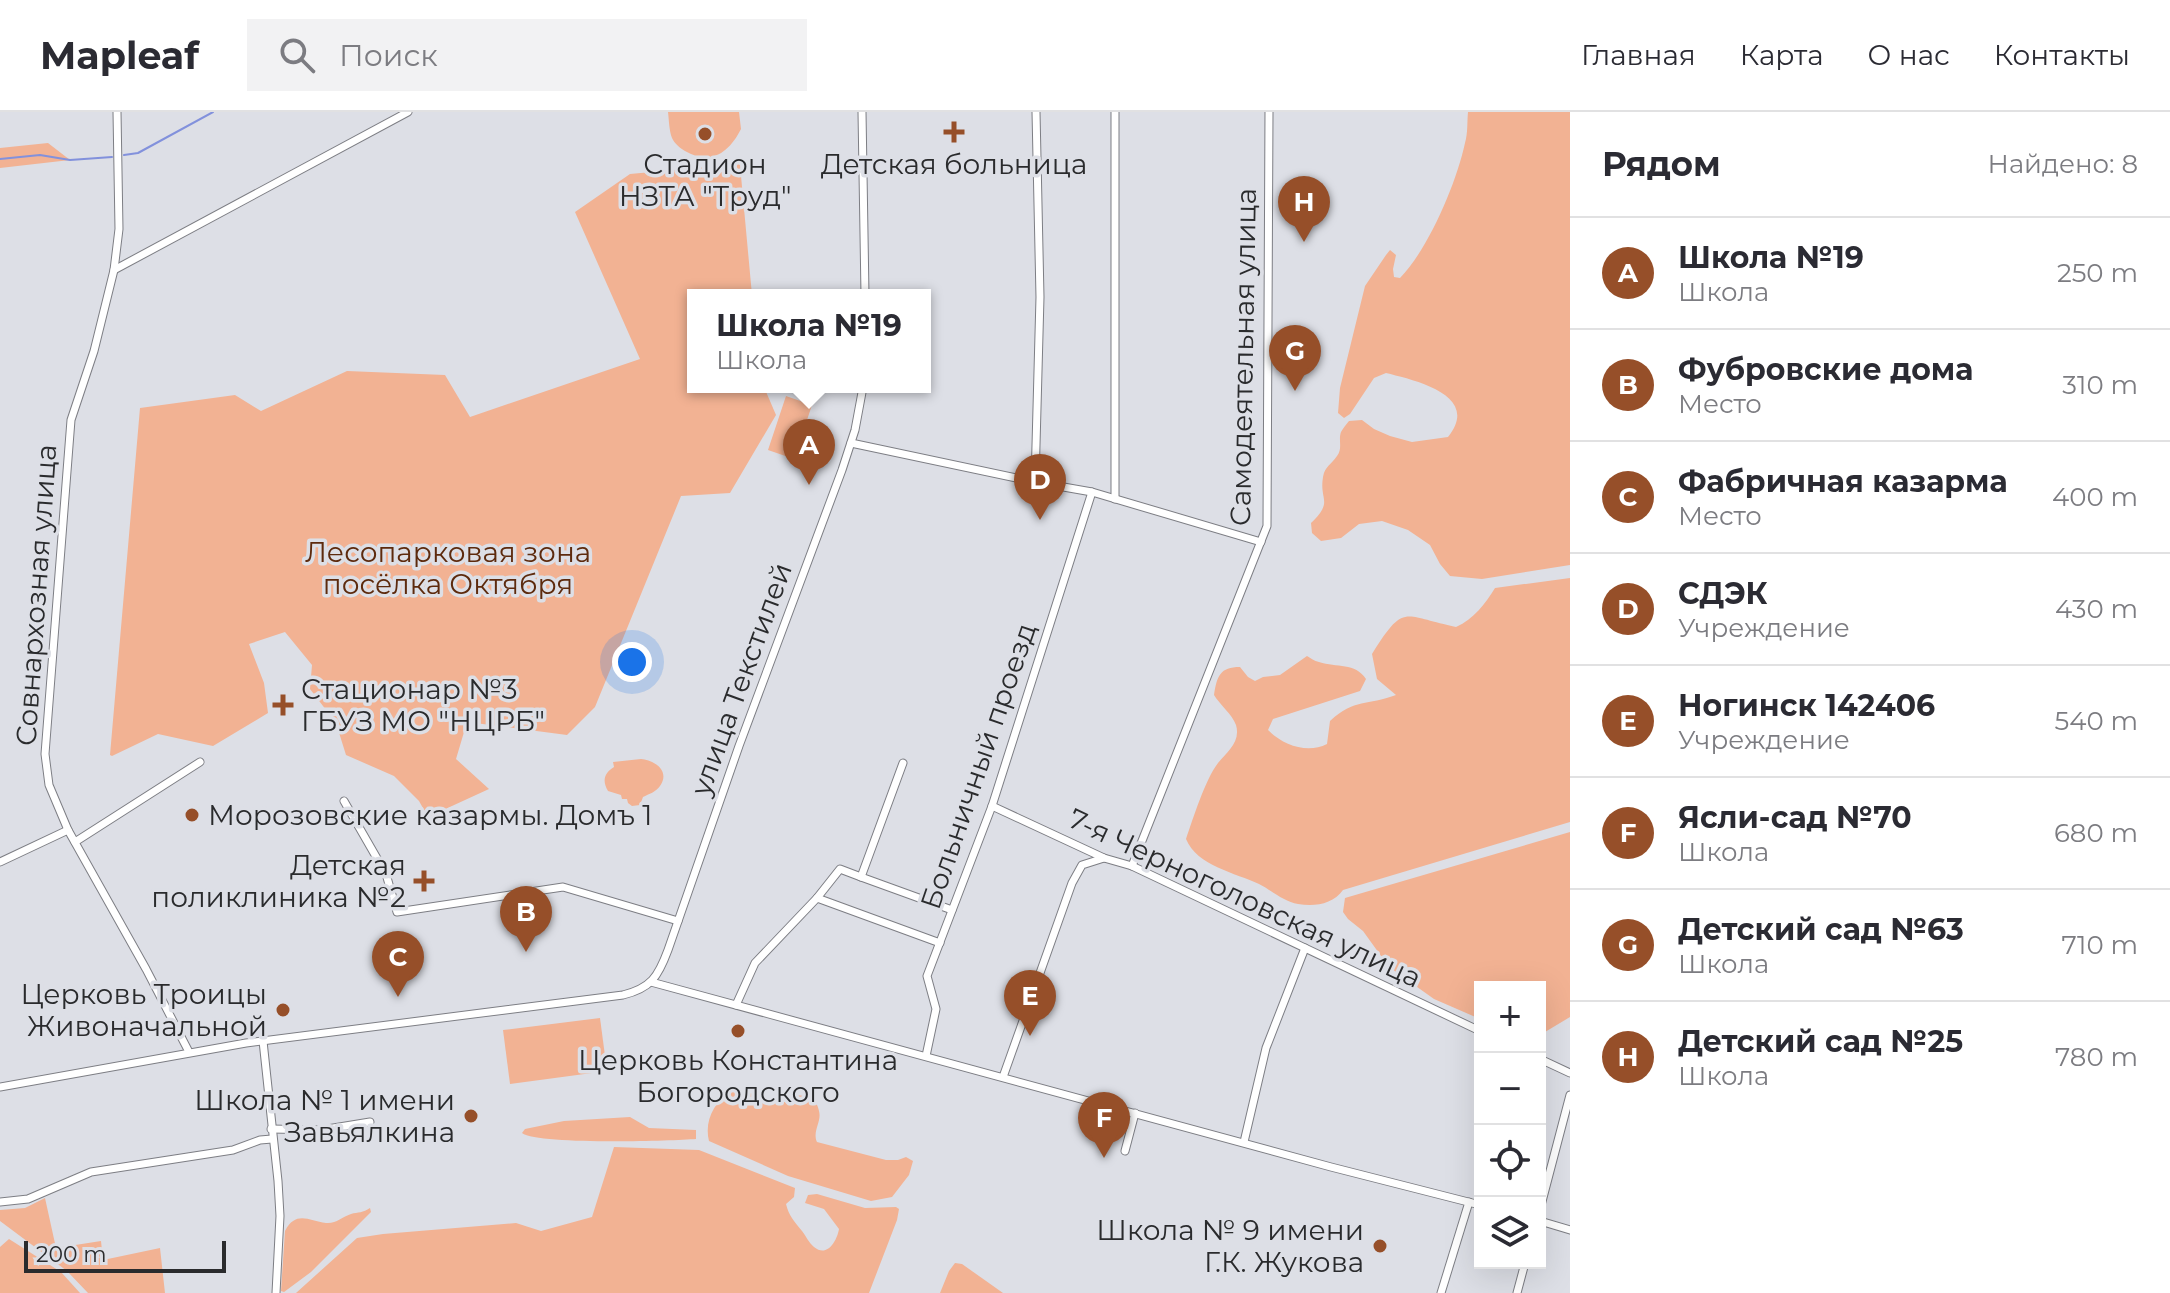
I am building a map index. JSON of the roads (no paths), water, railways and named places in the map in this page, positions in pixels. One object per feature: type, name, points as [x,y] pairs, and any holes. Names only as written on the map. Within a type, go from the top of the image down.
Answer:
[{"type":"street","name":"Совнархозная улица","points":[[117,112],[119,229],[114,270],[89,368],[71,420],[45,754],[49,785],[68,830],[189,1052]]},
{"type":"street","points":[[114,270],[408,112]]},
{"type":"street","points":[[862,112],[865,289]]},
{"type":"street","points":[[1035,482],[1040,297],[1036,112]]},
{"type":"street","points":[[1115,112],[1115,499]]},
{"type":"street","name":"Самодеятельная улица","points":[[1132,866],[1267,526],[1269,112]]},
{"type":"street","name":"улица Текстилей","points":[[651,982],[663,962],[851,443],[862,393]]},
{"type":"street","points":[[851,443],[1092,492],[1261,542]]},
{"type":"street","name":"Больничный проезд","points":[[926,1056],[936,1009],[927,976],[992,806],[1092,492]]},
{"type":"street","points":[[75,842],[200,762]]},
{"type":"street","points":[[861,877],[903,763]]},
{"type":"street","points":[[344,801],[386,874],[397,912],[563,887],[678,921]]},
{"type":"street","name":"7-я Черноголовская улица","points":[[992,806],[1104,858],[1132,866],[1474,1028]]},
{"type":"street","points":[[0,862],[68,830]]},
{"type":"street","points":[[1003,1077],[1072,883],[1082,865],[1104,858]]},
{"type":"street","points":[[736,1005],[755,963],[840,869],[952,910]]},
{"type":"street","points":[[817,898],[940,943]]},
{"type":"street","points":[[1244,1142],[1266,1048],[1305,948]]},
{"type":"street","points":[[0,1087],[263,1041],[623,995],[641,990],[651,982],[1474,1203]]},
{"type":"street","points":[[263,1041],[280,1216],[276,1293]]},
{"type":"street","points":[[1546,1062],[1570,1073]]},
{"type":"street","points":[[1543,1197],[1570,1095]]},
{"type":"street","points":[[1125,1151],[1135,1113]]},
{"type":"street","points":[[271,1129],[321,1130],[370,1122]]},
{"type":"street","points":[[0,1202],[28,1199],[91,1172],[233,1150],[272,1139]]},
{"type":"street","points":[[1441,1293],[1469,1202]]},
{"type":"street","points":[[1546,1223],[1570,1230]]},
{"type":"street","points":[[1517,1293],[1523,1269]]},
{"type":"waterway","points":[[124,155],[138,153],[213,112]]},
{"type":"waterway","points":[[0,159],[40,155],[70,160],[112,157]]},
{"type":"place","name":"Детская больница","points":[[954,132]]},
{"type":"place","name":"Стадион НЗТА \"Труд\"","points":[[705,134]]},
{"type":"place","name":"Детский сад №25","points":[[1304,242]]},
{"type":"place","name":"Детский сад №63","points":[[1295,391]]},
{"type":"place","name":"Школа №19","points":[[809,485]]},
{"type":"place","name":"СДЭК","points":[[1040,520]]},
{"type":"place","name":"Стационар №3 ГБУЗ МО \"НЦРБ\"","points":[[283,705]]},
{"type":"place","name":"Морозовские казармы. Домъ 1","points":[[192,815]]},
{"type":"place","name":"Детская поликлиника №2","points":[[424,881]]},
{"type":"place","name":"Фубровские дома","points":[[526,952]]},
{"type":"place","name":"Фабричная казарма","points":[[398,997]]},
{"type":"place","name":"Церковь Троицы Живоначальной","points":[[283,1010]]},
{"type":"place","name":"Церковь Константина Богородского","points":[[738,1031]]},
{"type":"place","name":"Ногинск 142406","points":[[1030,1036]]},
{"type":"place","name":"Школа № 1 имени Завьялкина","points":[[471,1116]]},
{"type":"place","name":"Ясли-сад №70","points":[[1104,1158]]},
{"type":"place","name":"Школа № 9 имени Г.К. Жукова","points":[[1380,1246]]},
{"type":"park label","name":"Лесопарковая зона посёлка Октября","points":[[448,568]]}]
